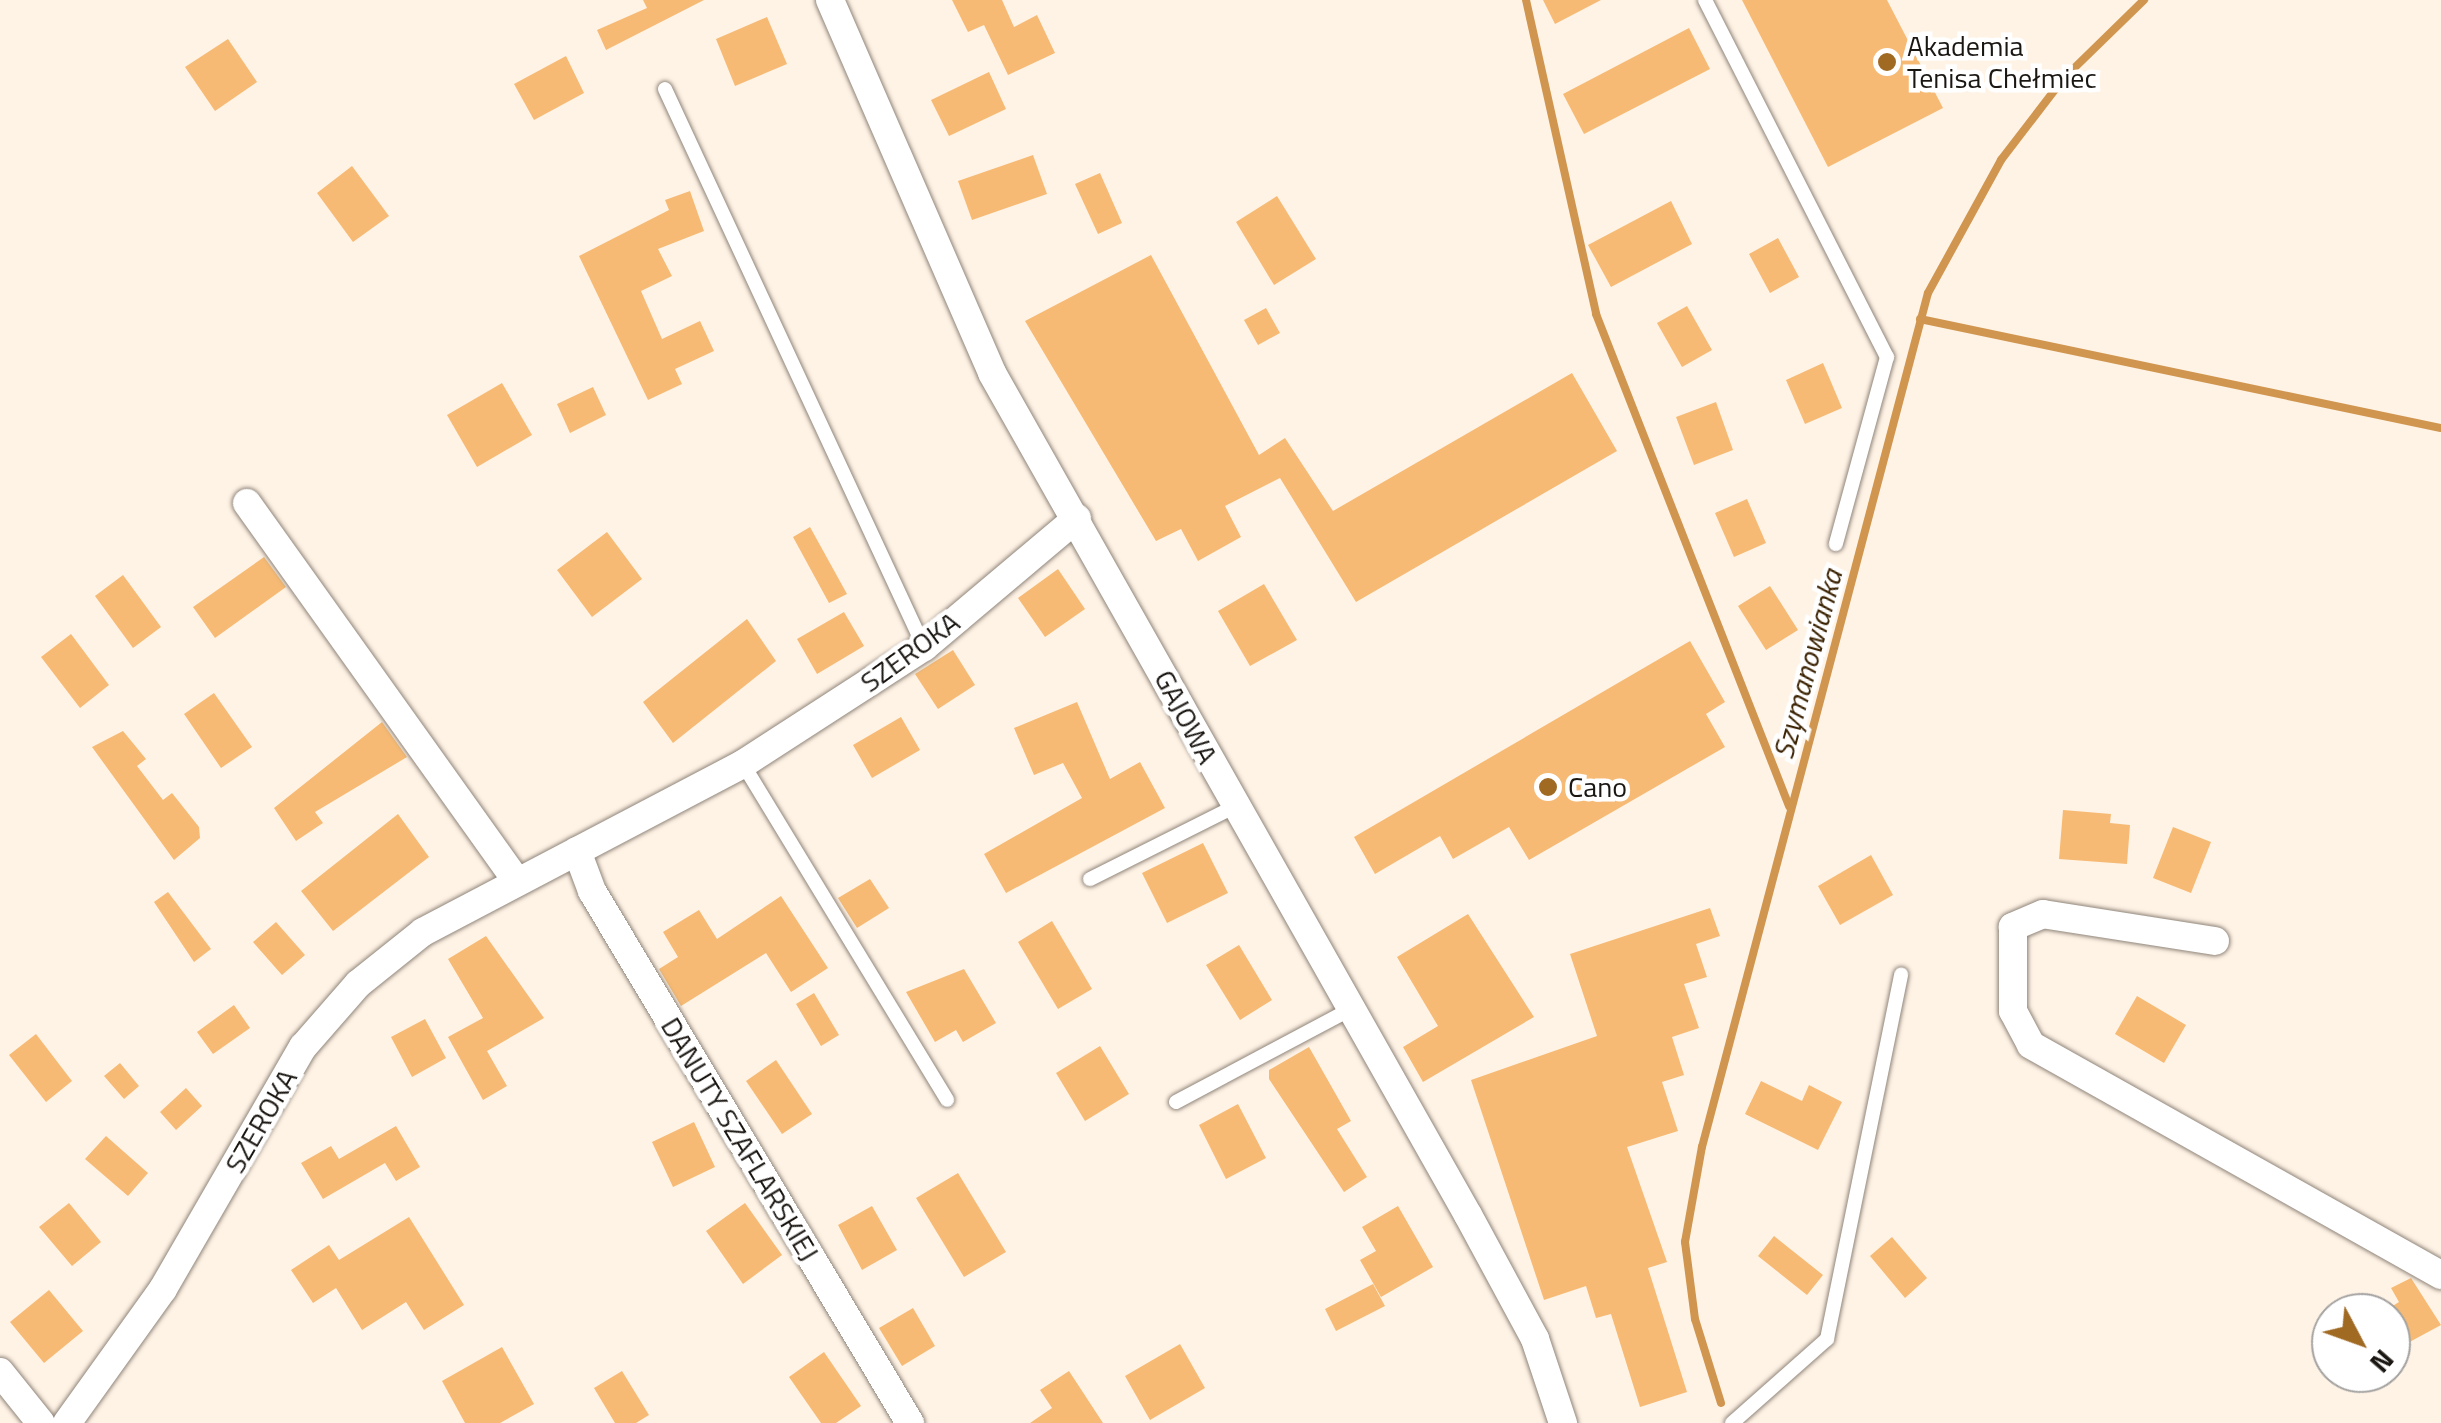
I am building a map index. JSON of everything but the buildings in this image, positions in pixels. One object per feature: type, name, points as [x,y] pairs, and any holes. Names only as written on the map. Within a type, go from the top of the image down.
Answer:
[{"type":"street","name":"GAJOWA","points":[[830,0],[992,373],[1078,518],[1234,807],[1535,1339],[1563,1423]]},
{"type":"street","points":[[247,502],[517,881]]},
{"type":"street","name":"SZEROKA","points":[[67,1423],[164,1289],[304,1047],[358,984],[423,932],[743,764],[924,647],[1078,518]]},
{"type":"street","name":"DANUTY SZAFLARSKIEJ","points":[[577,851],[592,891],[910,1423]]},
{"type":"street","points":[[2215,941],[2043,914],[2013,927],[2012,1011],[2030,1044],[2441,1276]]},
{"type":"street","points":[[0,1372],[40,1423]]},
{"type":"lane","points":[[1704,0],[1887,357],[1836,544]]},
{"type":"lane","points":[[665,89],[924,647]]},
{"type":"lane","points":[[743,764],[948,1100]]},
{"type":"lane","points":[[1090,878],[1234,807]]},
{"type":"lane","points":[[1732,1423],[1827,1339],[1901,974]]},
{"type":"lane","points":[[1176,1102],[1349,1010]]},
{"type":"waterway","points":[[1526,0],[1596,314],[1789,806]]},
{"type":"waterway","name":"Szymanowianka","points":[[1721,1403],[1695,1319],[1685,1242],[1702,1147],[1928,293],[2001,160],[2064,78],[2144,0]]},
{"type":"waterway","points":[[1920,319],[2441,428]]},
{"type":"place","name":"Akademia Tenisa Chełmiec","points":[[1887,62]]},
{"type":"place","name":"Cano","points":[[1548,787]]}]
